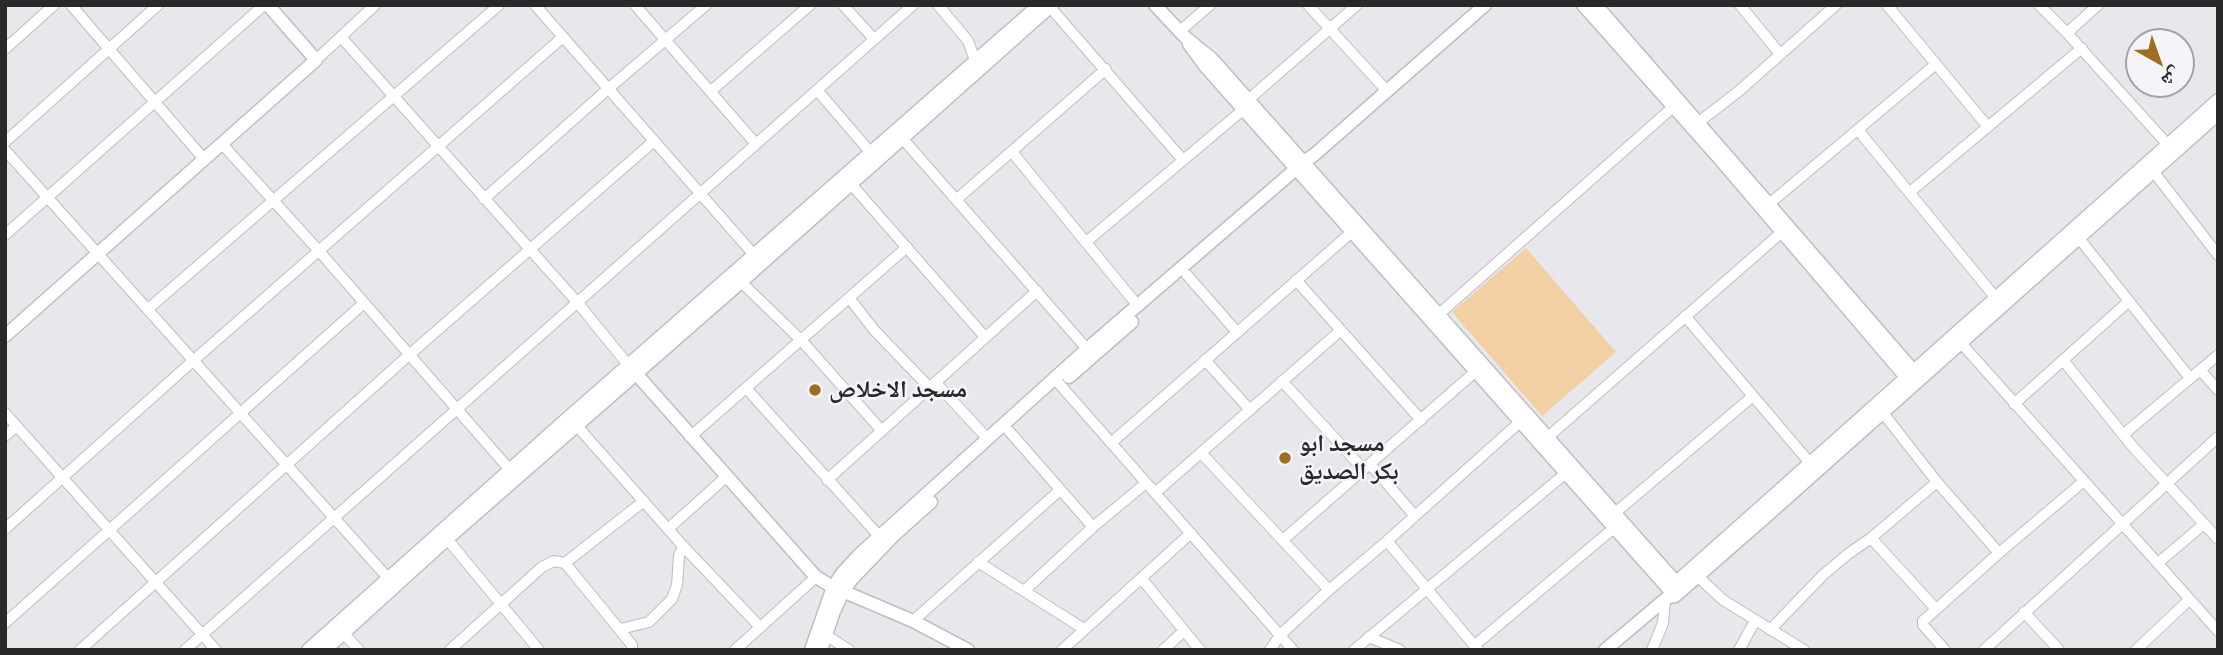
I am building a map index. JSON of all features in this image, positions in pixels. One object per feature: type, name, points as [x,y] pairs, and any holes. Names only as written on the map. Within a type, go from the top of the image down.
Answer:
[{"type":"street","points":[[5,49],[54,5]]},
{"type":"street","points":[[71,5],[204,159]]},
{"type":"street","points":[[5,142],[158,5]]},
{"type":"street","points":[[5,235],[266,5],[316,60]]},
{"type":"street","points":[[5,336],[316,60],[374,5]]},
{"type":"street","points":[[148,309],[499,5]]},
{"type":"street","points":[[535,5],[755,256]]},
{"type":"street","points":[[635,5],[756,144]]},
{"type":"street","points":[[484,199],[706,5]]},
{"type":"street","points":[[711,91],[810,5]]},
{"type":"street","points":[[843,5],[874,39]]},
{"type":"street","points":[[185,650],[913,5]]},
{"type":"street","points":[[937,5],[968,41],[975,60]]},
{"type":"street","points":[[1155,5],[1212,59],[1246,104],[1305,165],[1548,437],[1672,592]]},
{"type":"street","points":[[1183,34],[1210,5]]},
{"type":"street","points":[[1308,5],[1387,91]]},
{"type":"street","points":[[1086,242],[1357,5]]},
{"type":"street","points":[[811,650],[821,632],[843,572],[879,536],[988,439],[1187,275],[1305,165],[1485,5]]},
{"type":"street","points":[[1583,5],[1672,108],[1695,125],[1769,204],[1914,378]]},
{"type":"street","points":[[1596,5],[1782,232],[1914,378]]},
{"type":"street","points":[[1740,5],[1780,54]]},
{"type":"street","points":[[1695,125],[1739,91],[1836,5]]},
{"type":"street","points":[[1887,5],[1987,127]]},
{"type":"street","points":[[2039,5],[2082,48],[2168,145]]},
{"type":"street","points":[[2067,33],[2098,5]]},
{"type":"street","points":[[308,650],[510,470],[741,282],[902,138],[911,124],[975,60],[1042,9]]},
{"type":"street","points":[[1042,9],[1106,69],[1182,159]]},
{"type":"street","points":[[325,650],[577,426],[755,256],[871,153],[911,124],[1042,9]]},
{"type":"street","points":[[341,37],[577,302],[690,437],[816,577],[913,621],[968,650]]},
{"type":"street","points":[[5,529],[563,37]]},
{"type":"street","points":[[1910,192],[2082,48]]},
{"type":"street","points":[[1769,204],[1936,64]]},
{"type":"street","points":[[957,200],[1106,69]]},
{"type":"street","points":[[817,90],[871,153]]},
{"type":"street","points":[[1605,650],[1883,413],[1995,297],[2218,100]]},
{"type":"street","points":[[1439,314],[1672,108]]},
{"type":"street","points":[[1694,573],[1810,463],[1961,343],[2218,114]]},
{"type":"street","points":[[1857,130],[1995,297]]},
{"type":"street","points":[[902,138],[1087,349]]},
{"type":"street","points":[[80,650],[409,355],[654,141]]},
{"type":"street","points":[[222,144],[510,470]]},
{"type":"street","points":[[5,150],[388,578]]},
{"type":"street","points":[[1012,152],[1138,306]]},
{"type":"street","points":[[1305,165],[1353,231],[1566,473],[1615,520]]},
{"type":"street","points":[[838,589],[1009,431],[1087,349],[1305,165]]},
{"type":"street","points":[[2153,171],[2218,255]]},
{"type":"street","points":[[851,184],[985,337]]},
{"type":"street","points":[[1111,443],[1353,231]]},
{"type":"street","points":[[1548,437],[1782,232]]},
{"type":"street","points":[[2078,237],[2190,377]]},
{"type":"street","points":[[690,437],[907,247]]},
{"type":"street","points":[[1187,275],[1237,332]]},
{"type":"street","points":[[1296,279],[1421,420]]},
{"type":"street","points":[[741,282],[801,340],[882,431]]},
{"type":"street","points":[[827,480],[1037,291]]},
{"type":"street","points":[[850,299],[875,331],[988,439]]},
{"type":"street","points":[[2014,404],[2128,302]]},
{"type":"street","points":[[5,623],[364,303]]},
{"type":"street","points":[[1685,316],[1810,463]]},
{"type":"street","points":[[1156,494],[1340,330]]},
{"type":"street","points":[[1961,343],[2218,631]]},
{"type":"street","points":[[2124,434],[2218,355]]},
{"type":"street","points":[[1205,360],[1250,410]]},
{"type":"street","points":[[2063,360],[2166,484],[2218,539]]},
{"type":"street","points":[[2200,370],[2218,390]]},
{"type":"street","points":[[1284,539],[1476,371]]},
{"type":"street","points":[[1058,381],[1293,650]]},
{"type":"street","points":[[1282,381],[1415,516]]},
{"type":"street","points":[[746,388],[879,536]]},
{"type":"street","points":[[1387,541],[1477,648],[1753,396]]},
{"type":"street","points":[[5,413],[216,650]]},
{"type":"street","points":[[1883,413],[1937,482],[1999,553]]},
{"type":"street","points":[[1270,650],[1280,635],[1329,590],[1521,421]]},
{"type":"street","points":[[5,436],[17,426]]},
{"type":"street","points":[[577,426],[760,628]]},
{"type":"street","points":[[1009,431],[1093,527]]},
{"type":"street","points":[[1984,650],[2218,437]]},
{"type":"street","points":[[1202,454],[1329,590]]},
{"type":"street","points":[[1354,650],[1566,473]]},
{"type":"street","points":[[668,528],[726,477]]},
{"type":"street","points":[[1945,650],[1922,623],[2084,481]]},
{"type":"street","points":[[1770,630],[1823,575],[1937,482]]},
{"type":"street","points":[[1024,591],[1093,527],[1146,483]]},
{"type":"street","points":[[913,621],[1060,490]]},
{"type":"street","points":[[565,563],[644,501]]},
{"type":"street","points":[[2158,564],[2203,524]]},
{"type":"street","points":[[1062,650],[1191,533]]},
{"type":"street","points":[[1871,538],[1936,609]]},
{"type":"street","points":[[447,539],[539,650]]},
{"type":"street","points":[[620,629],[649,622],[668,604],[677,585],[679,556],[683,546]]},
{"type":"street","points":[[450,650],[542,567],[554,561],[565,563],[620,629],[632,645],[632,650]]},
{"type":"street","points":[[978,562],[1084,629]]},
{"type":"street","points":[[1694,573],[1717,596],[1804,650]]},
{"type":"street","points":[[735,650],[816,577]]},
{"type":"street","points":[[1141,578],[1200,650]]},
{"type":"street","points":[[1652,650],[1672,592]]},
{"type":"street","points":[[2142,648],[2189,600]]},
{"type":"street","points":[[2024,612],[2059,650]]},
{"type":"street","points":[[1739,650],[1755,621]]},
{"type":"street","points":[[1163,650],[1184,631]]},
{"type":"street","points":[[821,632],[821,650]]},
{"type":"street","points":[[821,632],[849,650]]},
{"type":"street","points":[[344,634],[359,650]]},
{"type":"street","points":[[1369,637],[1400,650]]},
{"type":"shaded area","points":[[1526,248],[1616,352],[1542,416],[1452,312]]},
{"type":"place","name":"مسجد الاخلاص","points":[[815,390]]},
{"type":"place","name":"مسجد ابو بكر الصديق","points":[[1285,458]]}]
